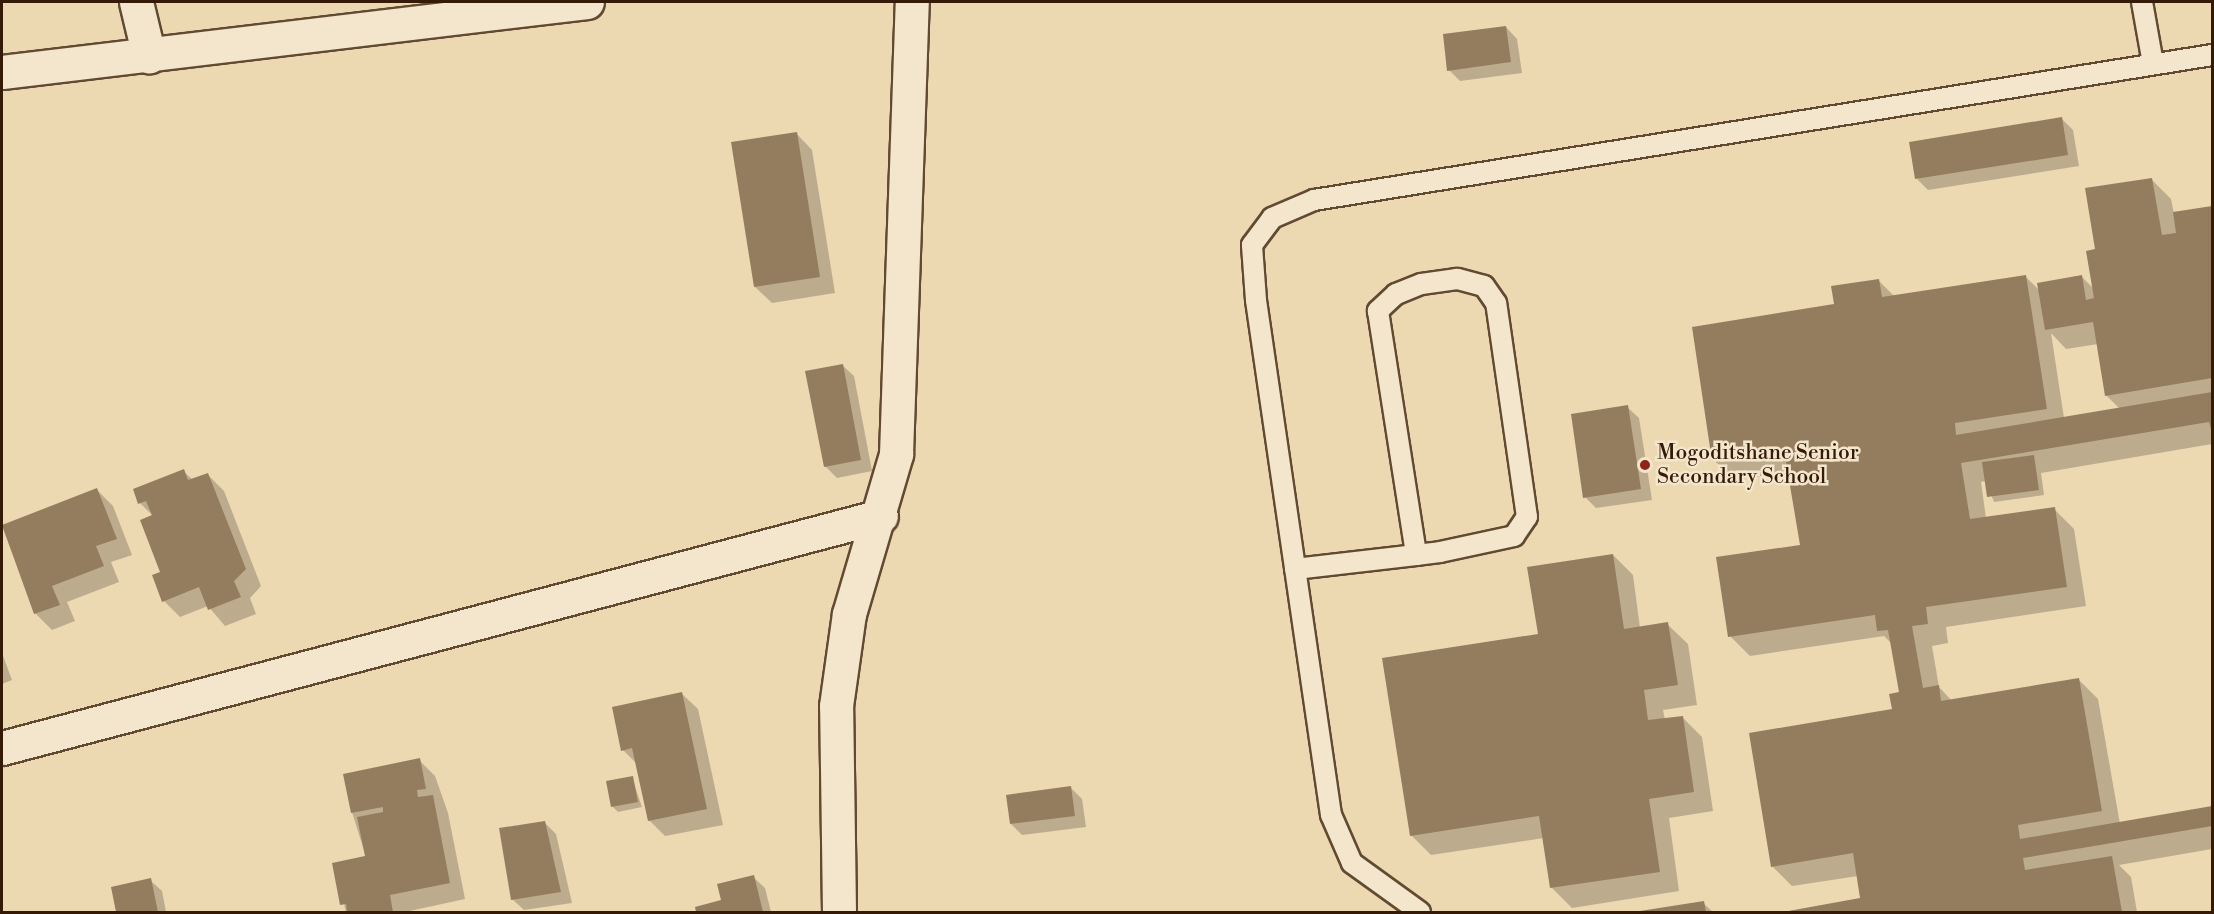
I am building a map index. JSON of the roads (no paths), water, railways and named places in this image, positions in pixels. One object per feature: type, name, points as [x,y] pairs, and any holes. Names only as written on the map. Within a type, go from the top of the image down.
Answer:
[{"type":"street","points":[[136,2],[148,56]]},
{"type":"street","points":[[2,72],[587,2]]},
{"type":"street","points":[[839,912],[836,706],[849,614],[881,516],[896,454],[900,397],[912,2]]},
{"type":"street","points":[[2,748],[881,516]]},
{"type":"lane","points":[[2142,2],[2153,64]]},
{"type":"lane","points":[[1420,912],[1352,863],[1331,815],[1252,245],[1272,218],[1314,200],[2212,55]]},
{"type":"lane","points":[[1296,569],[1416,555],[1514,536],[1527,517],[1496,303],[1484,285],[1458,279],[1421,284],[1396,294],[1378,310],[1416,555]]},
{"type":"place","name":"Mogoditshane Senior Secondary School","points":[[1645,465]]}]
